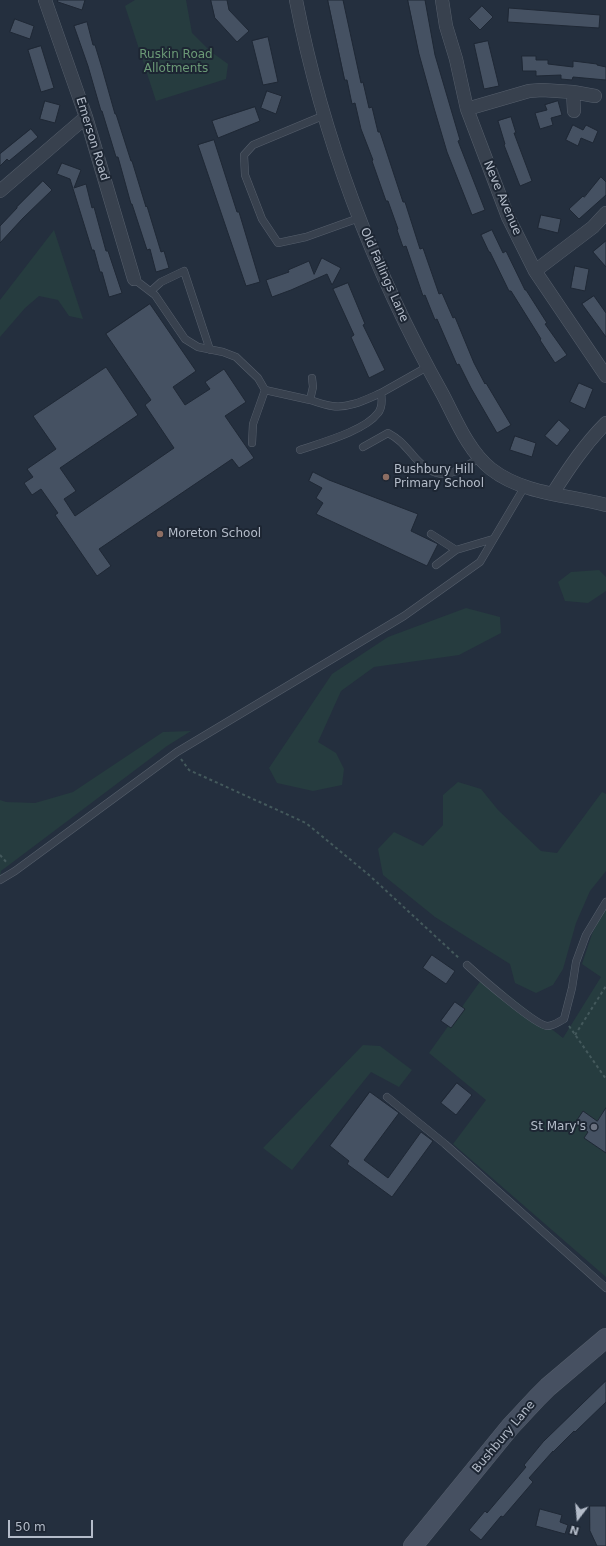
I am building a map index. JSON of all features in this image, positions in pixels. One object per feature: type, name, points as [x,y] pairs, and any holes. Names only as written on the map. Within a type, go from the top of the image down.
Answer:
[{"type":"street","name":"Emerson Road","points":[[45,0],[86,117],[134,279]]},
{"type":"street","name":"Old Fallings Lane","points":[[296,0],[312,71],[333,145],[359,218],[392,296],[427,367],[466,437],[479,458],[498,474],[525,486],[606,504]]},
{"type":"street","name":"Neve Avenue","points":[[442,0],[446,26],[456,60],[467,109],[508,218],[535,271],[606,376]]},
{"type":"street","points":[[467,109],[529,91],[542,90],[573,92],[596,96]]},
{"type":"street","points":[[573,92],[574,111]]},
{"type":"street","points":[[0,191],[86,117]]},
{"type":"street","points":[[535,271],[593,227],[606,213]]},
{"type":"street","points":[[553,493],[572,463],[592,437],[606,423]]},
{"type":"street","name":"Bushbury Lane","points":[[413,1546],[510,1427],[548,1387],[606,1338]]},
{"type":"lane","points":[[325,115],[253,145],[244,155],[245,175],[262,219],[278,243],[306,237],[359,218]]},
{"type":"lane","points":[[151,291],[161,282],[184,271],[210,350]]},
{"type":"lane","points":[[134,279],[155,294],[186,338],[198,347],[224,352],[236,357],[258,378],[265,390],[333,406],[343,406],[366,399],[427,367]]},
{"type":"lane","points":[[310,400],[313,387],[312,378]]},
{"type":"lane","points":[[252,443],[253,424],[265,390]]},
{"type":"lane","points":[[300,450],[338,438],[371,420],[379,413],[381,407],[381,392]]},
{"type":"lane","points":[[363,447],[388,433],[398,438],[421,465],[439,474],[460,471],[479,458]]},
{"type":"lane","points":[[0,880],[15,871],[177,752],[404,616],[480,562],[525,486]]},
{"type":"lane","points":[[431,534],[456,550]]},
{"type":"lane","points":[[436,564],[456,550],[494,539]]},
{"type":"lane","points":[[467,966],[524,1013],[545,1026],[553,1025],[564,1018],[572,988],[576,962],[586,935],[606,902]]},
{"type":"lane","points":[[387,1097],[445,1144],[606,1288]]},
{"type":"path","points":[[177,752],[189,770],[306,823],[369,875],[467,966]]},
{"type":"path","points":[[0,856],[15,871]]},
{"type":"path","points":[[575,1035],[606,986]]},
{"type":"path","points":[[564,1018],[606,1079]]},
{"type":"green space","name":"Ruskin Road Allotments","points":[[135,0],[186,0],[192,33],[210,51],[228,64],[226,79],[156,101],[125,6]]},
{"type":"green space","points":[[54,230],[83,319],[69,316],[58,300],[39,296],[25,308],[0,337],[0,300]]},
{"type":"green space","points":[[599,570],[606,577],[606,591],[588,603],[565,601],[558,582],[571,572]]},
{"type":"green space","points":[[466,608],[500,617],[501,633],[459,655],[374,667],[341,691],[318,742],[336,753],[344,769],[342,785],[313,791],[277,783],[269,768],[332,674],[388,637]]},
{"type":"green space","points":[[191,731],[167,746],[1,871],[0,878],[0,800],[6,802],[35,803],[73,792],[163,732]]},
{"type":"green space","points":[[458,782],[481,789],[498,810],[541,851],[557,853],[602,792],[606,794],[606,871],[590,891],[576,923],[563,969],[553,985],[536,993],[515,983],[510,964],[435,917],[383,875],[378,849],[394,832],[423,846],[443,825],[443,795]]},
{"type":"green space","points":[[606,906],[606,1277],[453,1144],[486,1100],[429,1053],[484,976],[563,1038],[601,977],[582,964],[592,934]]},
{"type":"green space","points":[[363,1045],[380,1046],[412,1070],[399,1087],[371,1072],[292,1170],[263,1148]]},
{"type":"building","points":[[58,0],[85,0],[82,10],[58,2]]},
{"type":"building","points":[[211,0],[227,0],[229,10],[249,31],[237,42],[215,18]]},
{"type":"building","points":[[328,0],[343,0],[361,83],[363,82],[369,108],[372,107],[378,132],[380,132],[403,202],[405,202],[420,249],[423,248],[439,294],[442,293],[453,318],[455,317],[474,363],[485,384],[486,383],[511,425],[497,433],[459,364],[457,365],[437,319],[435,320],[425,295],[423,296],[406,246],[403,247],[397,230],[398,229],[388,201],[386,201],[361,129],[355,103],[352,104],[347,80],[345,80]]},
{"type":"building","points":[[408,0],[425,0],[435,55],[460,140],[458,141],[485,210],[472,215],[447,152],[419,54]]},
{"type":"building","points":[[482,6],[493,17],[480,30],[469,19]]},
{"type":"building","points":[[509,8],[600,15],[599,28],[508,22]]},
{"type":"building","points":[[15,19],[34,26],[30,39],[10,32]]},
{"type":"building","points":[[87,22],[115,114],[132,161],[146,207],[147,206],[161,252],[164,251],[169,268],[156,272],[150,249],[147,250],[131,204],[118,157],[116,157],[74,26]]},
{"type":"building","points":[[268,37],[278,82],[263,85],[252,41]]},
{"type":"building","points":[[488,41],[499,86],[484,89],[474,44]]},
{"type":"building","points":[[41,46],[54,88],[41,92],[28,50]]},
{"type":"building","points":[[522,56],[536,56],[536,60],[548,60],[548,64],[573,67],[573,61],[597,64],[606,67],[606,80],[573,77],[572,80],[561,79],[561,75],[536,76],[536,71],[523,71]]},
{"type":"building","points":[[267,91],[282,96],[276,114],[261,108]]},
{"type":"building","points":[[45,101],[60,105],[55,123],[40,119]]},
{"type":"building","points":[[558,101],[562,115],[551,118],[553,125],[540,129],[535,113],[547,110],[545,105]]},
{"type":"building","points":[[255,107],[260,121],[218,138],[212,121]]},
{"type":"building","points":[[511,117],[516,133],[514,133],[532,181],[520,186],[504,145],[505,144],[498,121]]},
{"type":"building","points":[[573,125],[583,130],[586,125],[598,131],[593,143],[581,138],[578,146],[566,140]]},
{"type":"building","points":[[31,129],[38,137],[9,161],[7,159],[0,166],[0,154]]},
{"type":"building","points":[[214,140],[237,212],[239,212],[260,282],[246,286],[198,145]]},
{"type":"building","points":[[62,163],[81,170],[74,188],[86,184],[106,251],[108,251],[122,293],[109,297],[102,272],[100,272],[94,250],[92,250],[70,179],[57,174]]},
{"type":"building","points":[[601,177],[606,182],[606,195],[579,219],[569,209],[583,196],[584,197]]},
{"type":"building","points":[[43,181],[52,190],[0,243],[0,226]]},
{"type":"building","points":[[541,215],[561,219],[558,233],[538,228]]},
{"type":"building","points":[[492,230],[503,253],[506,251],[525,290],[547,323],[545,324],[567,355],[555,363],[511,291],[509,291],[489,252],[481,235]]},
{"type":"building","points":[[606,241],[606,267],[593,252]]},
{"type":"building","points":[[322,258],[341,268],[332,285],[327,274],[272,297],[266,280],[289,272],[288,270],[309,261],[314,274]]},
{"type":"building","points":[[575,266],[589,269],[585,291],[571,288]]},
{"type":"building","points":[[348,283],[365,324],[363,325],[385,370],[369,378],[351,337],[354,335],[333,289]]},
{"type":"building","points":[[594,296],[606,313],[606,337],[582,304]]},
{"type":"building","points":[[150,304],[196,371],[173,387],[185,405],[210,389],[205,382],[224,369],[246,402],[225,416],[254,458],[239,468],[232,459],[99,549],[111,566],[97,576],[55,515],[58,513],[41,489],[32,495],[24,483],[33,477],[27,469],[56,449],[33,416],[106,367],[138,415],[60,468],[76,491],[64,499],[75,516],[174,448],[145,405],[151,400],[106,334]]},
{"type":"building","points":[[579,383],[593,389],[585,409],[570,402]]},
{"type":"building","points":[[559,420],[570,430],[557,446],[545,436]]},
{"type":"building","points":[[515,436],[536,443],[532,457],[510,450]]},
{"type":"building","points":[[313,472],[329,480],[418,514],[411,531],[438,544],[427,566],[316,514],[323,503],[316,498],[322,488],[309,481]]},
{"type":"building","points":[[432,955],[455,971],[446,984],[423,968]]},
{"type":"building","points":[[455,1002],[465,1009],[451,1028],[441,1021]]},
{"type":"building","points":[[457,1083],[472,1095],[456,1115],[441,1103]]},
{"type":"building","points":[[370,1092],[399,1113],[364,1160],[388,1178],[421,1132],[433,1141],[392,1197],[347,1164],[349,1161],[330,1146]]},
{"type":"building","name":"St Mary's","points":[[606,1108],[606,1153],[584,1138],[588,1132],[575,1123],[583,1111],[597,1121]]},
{"type":"building","points":[[606,1381],[606,1402],[553,1451],[529,1478],[533,1482],[503,1517],[501,1516],[481,1540],[469,1530],[485,1511],[487,1513],[526,1467],[524,1465],[543,1442]]},
{"type":"building","points":[[590,1506],[606,1506],[606,1546],[597,1546],[590,1531]]},
{"type":"building","points":[[540,1509],[562,1515],[560,1522],[568,1525],[565,1534],[536,1526]]},
{"type":"place","name":"Bushbury Hill Primary School","points":[[386,477]]},
{"type":"place","name":"Moreton School","points":[[160,534]]},
{"type":"place","name":"St Mary's","points":[[594,1127]]}]
